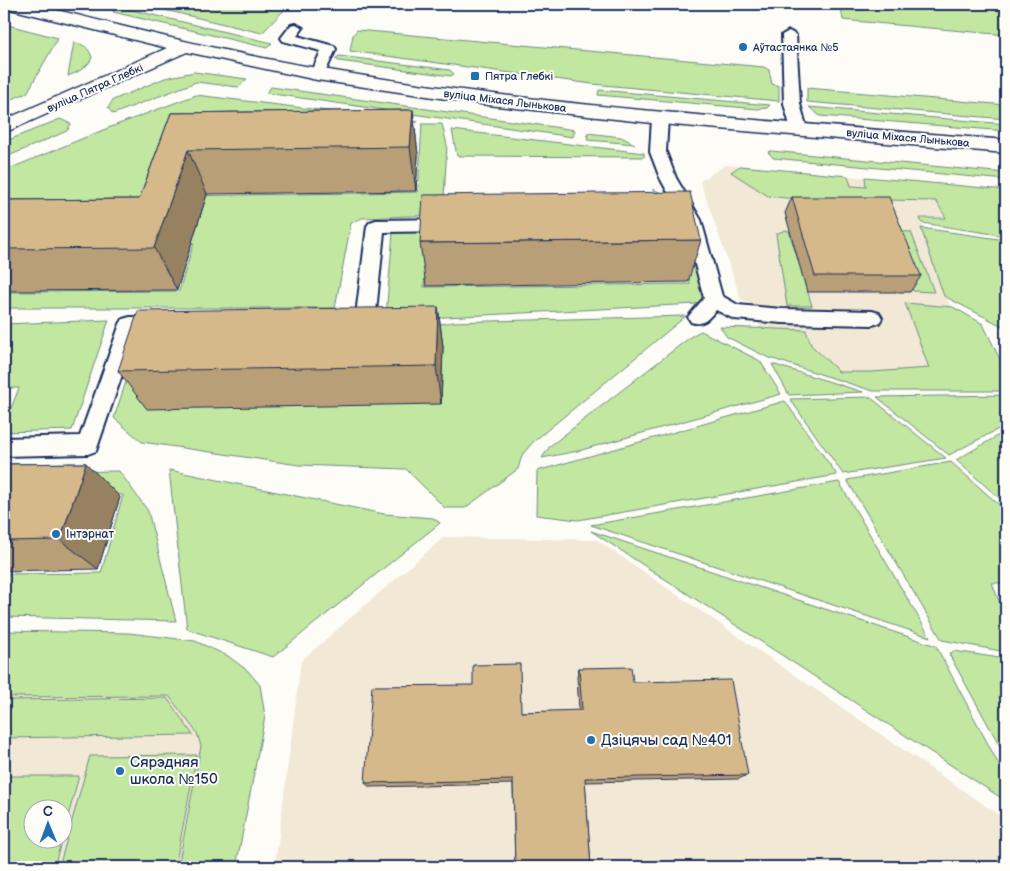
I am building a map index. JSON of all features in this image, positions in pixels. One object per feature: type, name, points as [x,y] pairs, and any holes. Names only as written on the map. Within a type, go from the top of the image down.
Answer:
[{"type":"street","name":"вуліца Міхася Лынькова","points":[[12,4],[186,46],[318,74],[509,102],[660,118],[1006,147]]},
{"type":"street","name":"вуліца Пятра Глебкі","points":[[4,127],[186,46]]},
{"type":"lane","points":[[296,28],[288,38],[329,49],[318,74]]},
{"type":"lane","points":[[789,35],[792,104],[799,129]]},
{"type":"lane","points":[[660,118],[658,152],[668,178],[692,220],[714,300],[734,312],[782,316],[872,318]]},
{"type":"lane","points":[[673,220],[692,220]]},
{"type":"lane","points":[[336,322],[365,322],[376,226],[463,224]]},
{"type":"lane","points":[[698,317],[714,300]]},
{"type":"lane","points":[[4,447],[88,445],[130,324],[185,323]]},
{"type":"shaded area","points":[[726,165],[926,183],[944,217],[920,217],[974,377],[839,372],[759,338],[759,317],[762,308],[741,299],[700,181]]},
{"type":"shaded area","name":"Дзіцячы сад №401","points":[[444,537],[597,540],[1006,820],[1006,867],[275,867],[301,661]]},
{"type":"shaded area","name":"Сярэдняя школа №150","points":[[183,682],[243,734],[218,867],[4,867],[4,685]]},
{"type":"green space","points":[[139,4],[290,4],[262,33]]},
{"type":"green space","points":[[840,4],[1006,4],[1006,35],[843,20]]},
{"type":"green space","points":[[115,6],[272,43],[267,48],[113,12]]},
{"type":"green space","points":[[4,24],[58,38],[27,93],[4,102]]},
{"type":"green space","points":[[357,30],[764,67],[769,70],[772,84],[779,86],[779,101],[592,84],[350,51],[353,35]]},
{"type":"green space","points":[[74,42],[86,47],[92,58],[85,67],[68,76]]},
{"type":"green space","points":[[339,56],[450,70],[454,74],[451,76],[335,59]]},
{"type":"green space","points":[[194,72],[247,79],[238,87],[196,82],[113,114],[108,108],[113,100],[165,78]]},
{"type":"green space","points":[[271,87],[575,130],[573,137],[266,93]]},
{"type":"green space","points":[[807,88],[1006,105],[1006,119],[807,102]]},
{"type":"green space","points":[[599,90],[770,105],[767,108],[758,109],[598,95]]},
{"type":"green space","points":[[196,95],[418,122],[294,122],[154,217],[4,216],[4,171],[108,128]]},
{"type":"green space","points":[[809,107],[1006,124],[1006,131],[820,116]]},
{"type":"green space","points":[[60,119],[71,124],[67,131],[4,158],[4,142]]},
{"type":"green space","points":[[422,124],[442,124],[447,145],[444,199],[655,197],[653,189],[669,197],[436,215],[362,218],[351,223],[335,308],[4,308],[4,292],[179,291],[194,243],[163,242],[177,196],[418,192]]},
{"type":"green space","points":[[452,130],[644,153],[644,157],[457,156]]},
{"type":"green space","points":[[588,133],[621,137],[635,144],[587,140]]},
{"type":"green space","points":[[768,152],[1006,173],[1006,180],[773,158]]},
{"type":"green space","points":[[740,166],[848,176],[851,186],[866,187],[865,177],[1006,190],[1006,236],[922,223],[920,218],[946,218],[936,201],[768,196],[731,172]]},
{"type":"green space","points":[[921,228],[1006,240],[1006,328],[944,296]]},
{"type":"green space","points":[[785,230],[789,231],[812,306],[787,306],[776,234]]},
{"type":"green space","points":[[889,231],[911,232],[934,292],[913,291]]},
{"type":"green space","points":[[469,232],[427,237],[424,287],[690,284],[680,234],[691,232],[704,296],[696,304],[445,317],[385,327],[393,233]]},
{"type":"green space","points":[[905,303],[953,307],[983,324],[1006,372],[1006,391],[873,391],[767,357],[727,337],[720,327],[806,330],[811,345],[839,372],[929,368]]},
{"type":"green space","points":[[686,316],[533,442],[522,455],[518,469],[465,508],[445,508],[406,469],[299,465],[142,442],[114,418],[140,339],[389,332],[453,322]]},
{"type":"green space","points":[[109,320],[72,430],[4,432],[4,426],[19,388],[4,388],[4,324]]},
{"type":"green space","points":[[701,331],[760,361],[781,394],[578,451],[542,458],[550,446],[693,335]]},
{"type":"green space","points":[[772,364],[863,392],[789,395]]},
{"type":"green space","points":[[1006,395],[1006,425],[949,455],[877,397]]},
{"type":"green space","points":[[870,397],[946,458],[843,474],[790,399]]},
{"type":"green space","points":[[785,401],[837,475],[578,520],[536,515],[537,471]]},
{"type":"green space","points":[[1006,431],[1006,504],[956,460]]},
{"type":"green space","points":[[951,462],[1006,511],[1006,583],[992,583],[1006,619],[1006,652],[942,640],[847,480]]},
{"type":"green space","points":[[169,470],[384,514],[433,518],[440,523],[273,657],[187,629]]},
{"type":"green space","points":[[119,471],[148,511],[176,621],[4,617],[4,574],[101,573],[123,495],[53,493],[61,472]]},
{"type":"green space","points":[[839,482],[930,637],[591,525]]},
{"type":"green space","points":[[591,531],[936,646],[1006,778],[1006,801]]},
{"type":"green space","points":[[4,631],[129,633],[195,641],[228,656],[248,671],[260,685],[265,716],[236,867],[178,867],[201,746],[197,733],[169,696],[4,697]]},
{"type":"green space","points":[[954,651],[1006,659],[1006,757],[949,654]]},
{"type":"green space","points":[[167,698],[193,735],[4,738],[4,709],[7,700]]},
{"type":"green space","points":[[197,755],[175,867],[59,867],[64,848],[72,848],[72,820],[90,756]]},
{"type":"green space","points":[[4,776],[79,776],[72,802],[72,798],[22,798],[22,848],[59,848],[54,867],[4,867]]},
{"type":"building","points":[[413,110],[410,147],[188,150],[154,248],[4,249],[4,200],[139,199],[171,113]]},
{"type":"building","points":[[690,192],[701,240],[420,243],[423,195]]},
{"type":"building","points":[[792,197],[889,197],[921,276],[815,276]]},
{"type":"building","points":[[438,307],[436,366],[118,371],[138,311]]},
{"type":"building","points":[[86,463],[60,540],[4,541],[4,464]]},
{"type":"building","points":[[520,664],[521,712],[582,710],[579,668],[631,667],[633,682],[731,680],[748,775],[585,778],[591,867],[515,867],[513,780],[365,783],[372,686],[473,685],[473,665]]},
{"type":"place","name":"Аўтастаянка №5","points":[[743,47]]},
{"type":"place","name":"Пятра Глебкі","points":[[475,76]]},
{"type":"place","name":"Інтэрнат","points":[[56,534]]},
{"type":"place","name":"Дзіцячы сад №401","points":[[591,740]]},
{"type":"place","name":"Сярэдняя школа №150","points":[[120,771]]}]
